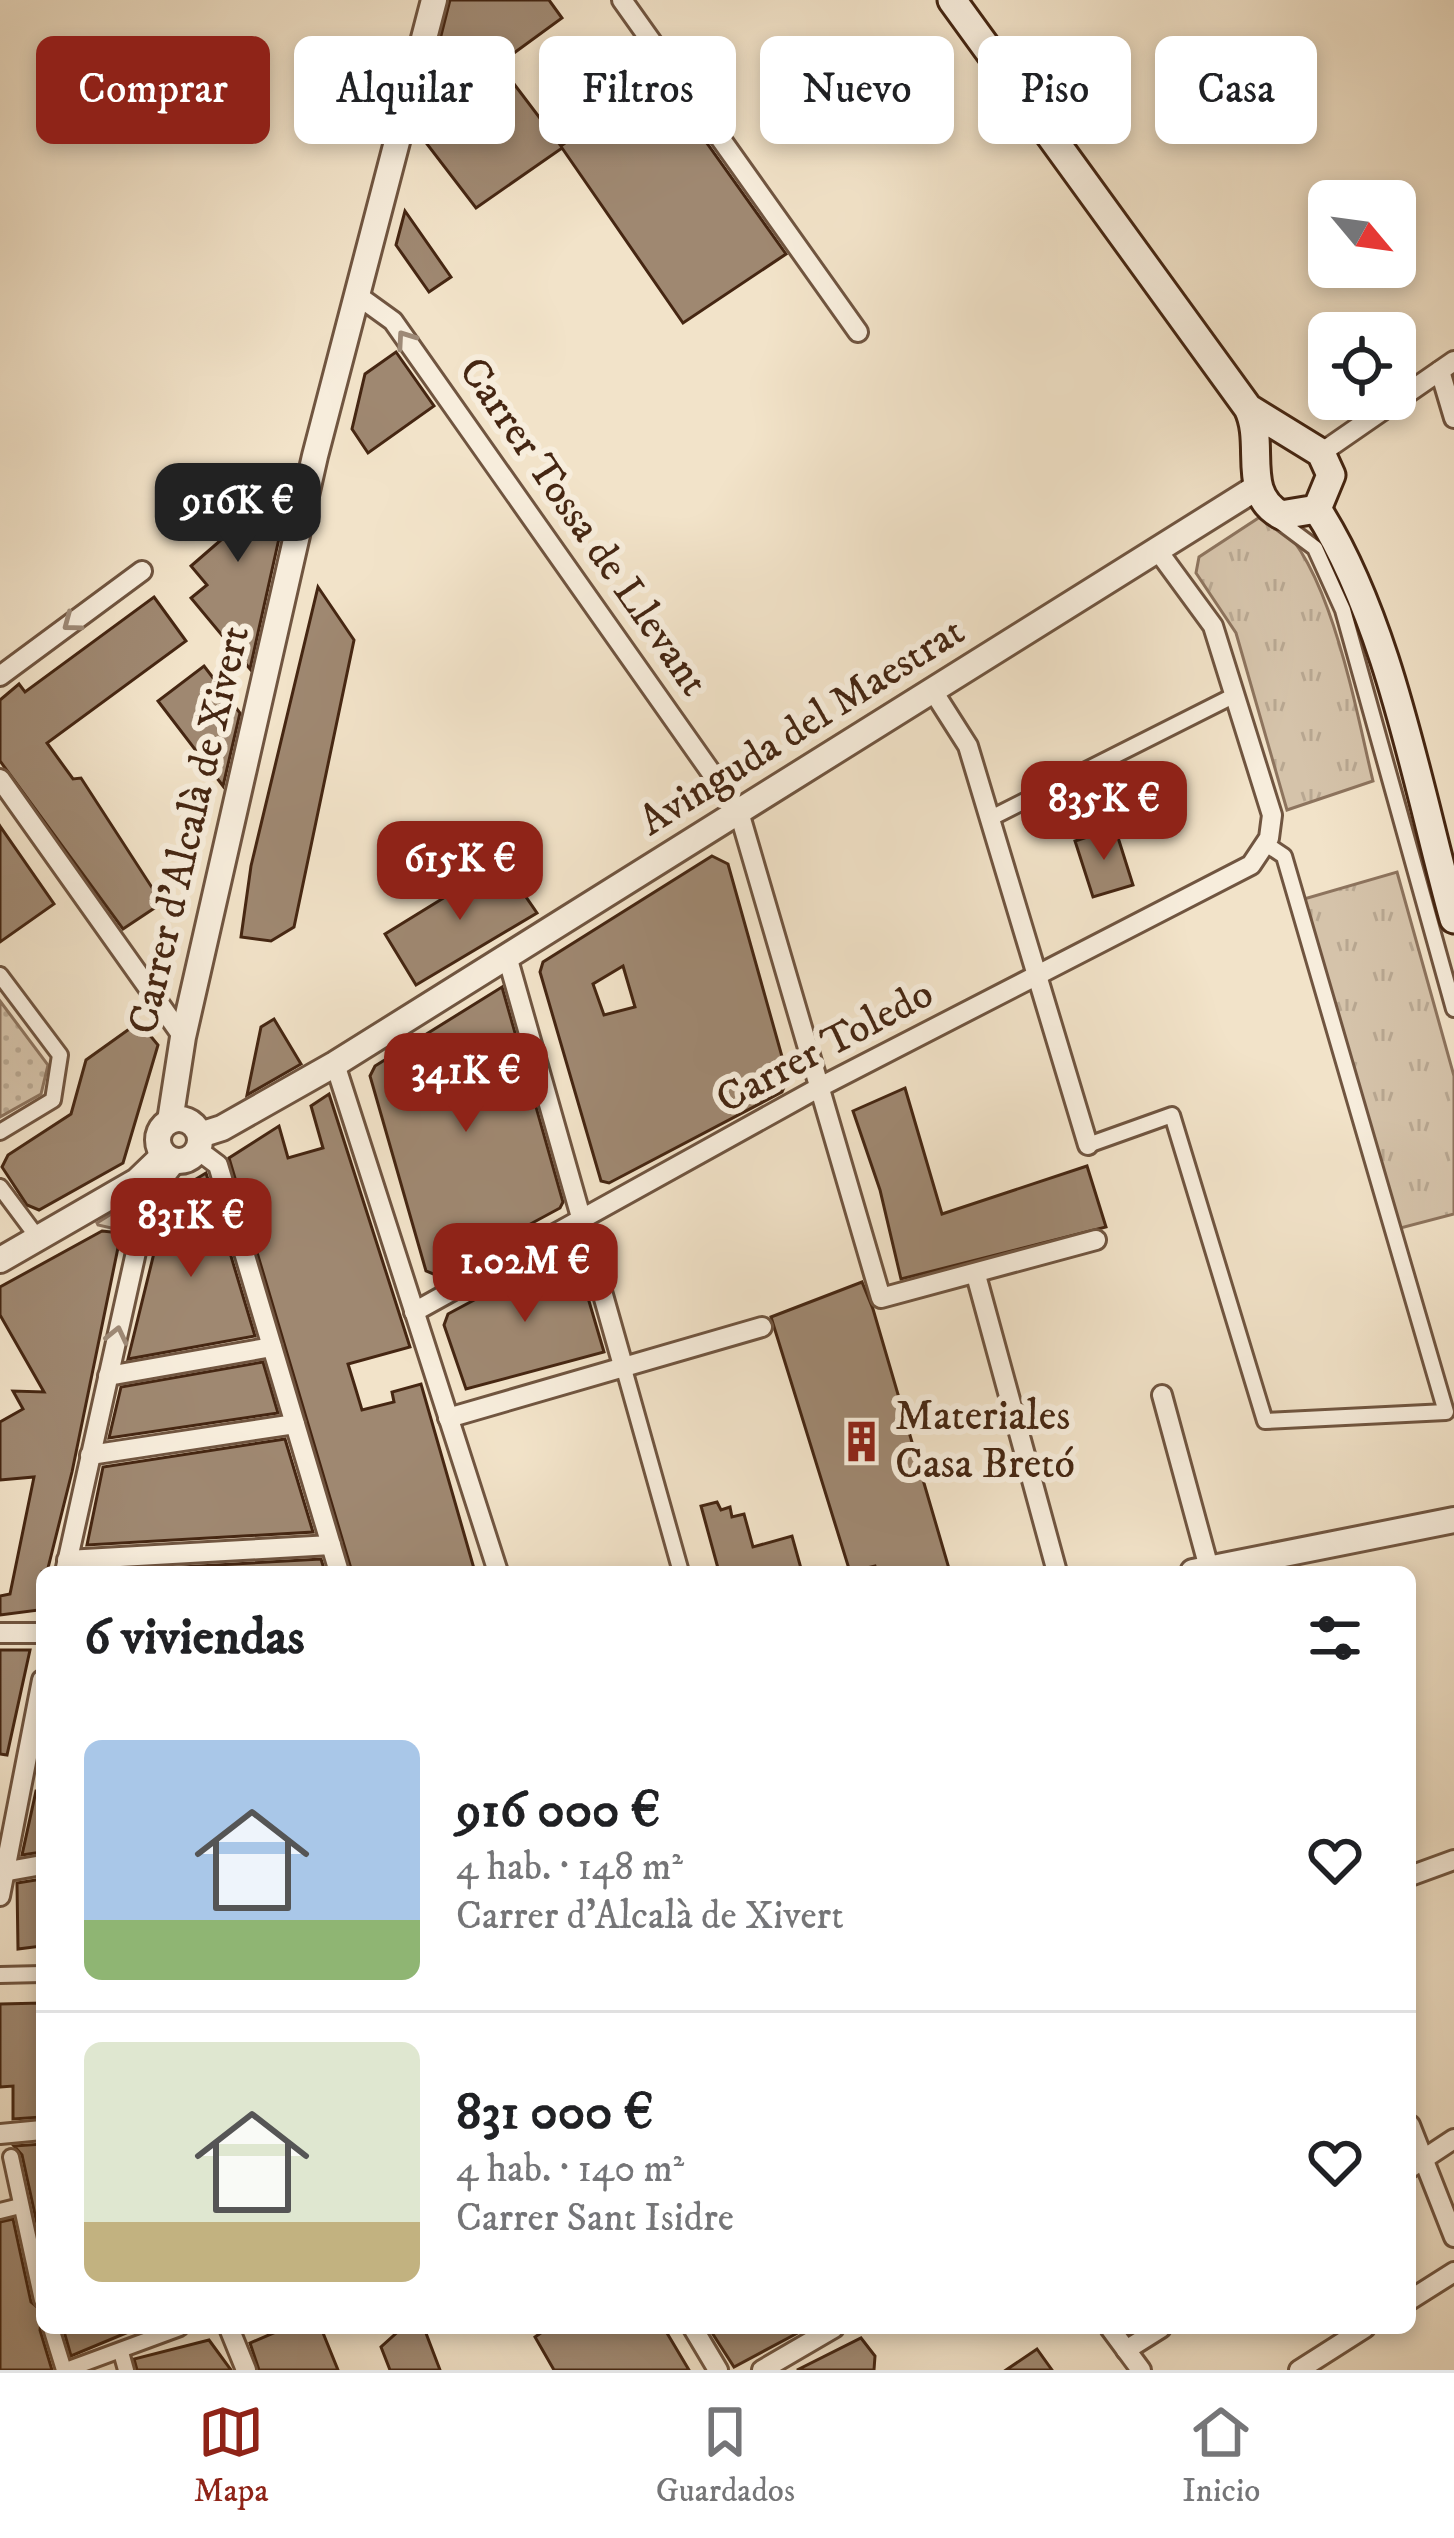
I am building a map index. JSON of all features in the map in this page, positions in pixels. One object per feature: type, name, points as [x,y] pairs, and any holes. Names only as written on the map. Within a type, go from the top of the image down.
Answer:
[{"type":"main road","points":[[952,0],[1247,407],[1257,426],[1257,476],[1270,509],[1281,515],[1317,508],[1330,488],[1310,447],[1247,407]]},
{"type":"main road","points":[[1257,476],[1275,446],[1310,447]]},
{"type":"main road","points":[[1317,508],[1347,560],[1372,623],[1454,919]]},
{"type":"street","name":"Carrer d'Alcalà de Xivert","points":[[185,1150],[158,1137],[170,1120],[183,1037],[357,295],[434,0]]},
{"type":"street","points":[[622,0],[858,332]]},
{"type":"street","name":"Carrer Tossa de Llevant","points":[[357,295],[393,321],[739,812],[881,1298],[976,1275]]},
{"type":"street","points":[[1310,447],[1447,366],[1454,418]]},
{"type":"street","name":"Avinguda del Maestrat","points":[[0,1260],[335,1064],[933,692],[1158,551],[1257,476]]},
{"type":"street","points":[[1279,521],[1316,548],[1343,610],[1454,1009]]},
{"type":"street","points":[[933,692],[968,746],[1088,1144],[1172,1115],[1264,1421],[1446,1412],[1284,856],[1266,844],[1272,815],[1213,626],[1158,551]]},
{"type":"street","points":[[0,676],[142,571]]},
{"type":"street","points":[[989,818],[1234,695]]},
{"type":"street","points":[[0,779],[183,1037]]},
{"type":"street","name":"Carrer Toledo","points":[[414,1312],[820,1087],[1251,865],[1266,844]]},
{"type":"street","points":[[508,956],[679,1566]]},
{"type":"street","points":[[0,975],[60,1055],[53,1100],[0,1132]]},
{"type":"street","points":[[335,1064],[496,1566]]},
{"type":"street","points":[[170,1120],[188,1120],[185,1150],[149,1202],[66,1566],[331,1545]]},
{"type":"street","points":[[185,1150],[218,1165],[337,1566]]},
{"type":"street","points":[[0,1187],[38,1238]]},
{"type":"street","points":[[1055,1566],[976,1275],[1096,1240]]},
{"type":"street","points":[[448,1418],[762,1327]]},
{"type":"street","points":[[108,1376],[272,1347]]},
{"type":"street","points":[[1162,1395],[1200,1566]]},
{"type":"street","points":[[90,1455],[295,1424]]},
{"type":"street","points":[[1221,1566],[1454,1520]]},
{"type":"street","points":[[0,1633],[36,1634]]},
{"type":"street","points":[[0,1896],[36,1709]]},
{"type":"street","points":[[1416,1874],[1454,1860]]},
{"type":"street","points":[[1,1880],[36,1867]]},
{"type":"street","points":[[0,1976],[36,1975]]},
{"type":"street","points":[[0,2134],[36,2130]]},
{"type":"street","points":[[1454,2139],[1416,2164],[1454,2237]]},
{"type":"street","points":[[11,2157],[36,2273]]},
{"type":"street","points":[[0,2211],[20,2206]]},
{"type":"street","points":[[1416,2296],[1454,2272]]},
{"type":"street","points":[[53,2334],[65,2370],[165,2334]]},
{"type":"street","points":[[231,2334],[246,2370]]},
{"type":"street","points":[[697,2334],[718,2370]]},
{"type":"street","points":[[762,2370],[824,2334]]},
{"type":"street","points":[[1114,2334],[1134,2364],[1156,2334]]},
{"type":"street","points":[[1299,2370],[1356,2334]]},
{"type":"street","points":[[121,2352],[126,2370]]},
{"type":"green space","points":[[1263,515],[1285,531],[1322,593],[1348,675],[1373,781],[1287,810],[1236,633],[1196,573],[1199,557]]},
{"type":"green space","points":[[1397,872],[1454,1076],[1454,1214],[1393,1230],[1297,901]]},
{"type":"green space","points":[[0,1001],[48,1065],[41,1094],[0,1117]]},
{"type":"green space","points":[[145,1193],[129,1232],[98,1225],[97,1223]]},
{"type":"building","points":[[450,0],[549,0],[562,18],[515,52],[515,36],[441,36]]},
{"type":"building","points":[[515,85],[539,117],[539,144],[708,144],[786,254],[683,323],[562,148],[476,208],[427,144],[515,144]]},
{"type":"building","points":[[405,211],[451,277],[429,292],[396,245]]},
{"type":"building","points":[[396,352],[434,406],[368,453],[352,429],[365,374]]},
{"type":"building","points":[[240,474],[282,525],[250,669],[191,598],[207,585],[191,566],[221,540],[197,510]]},
{"type":"building","points":[[318,587],[354,640],[294,927],[271,941],[241,937],[251,866]]},
{"type":"building","points":[[154,597],[186,641],[47,743],[73,779],[81,778],[162,903],[123,929],[0,761],[0,700],[19,684],[25,692]]},
{"type":"building","points":[[204,666],[240,713],[223,786],[158,701]]},
{"type":"building","points":[[0,826],[54,904],[0,942]]},
{"type":"building","points":[[1115,828],[1133,885],[1093,897],[1075,841]]},
{"type":"building","points":[[712,856],[728,864],[788,1078],[782,1092],[609,1183],[601,1181],[540,972],[543,962]],"holes":[[[623,966],[635,1007],[604,1015],[593,984]]]},
{"type":"building","points":[[502,862],[537,913],[416,985],[385,934]]},
{"type":"building","points":[[502,987],[563,1202],[560,1208],[436,1275],[426,1271],[370,1076],[375,1066]]},
{"type":"building","points":[[274,1019],[301,1064],[247,1095],[261,1027]]},
{"type":"building","points":[[139,1022],[158,1045],[123,1163],[39,1210],[27,1205],[2,1167],[8,1155],[71,1114],[86,1060]]},
{"type":"building","points":[[905,1088],[942,1214],[1087,1166],[1106,1227],[901,1279],[880,1190],[853,1111]]},
{"type":"building","points":[[329,1094],[410,1347],[348,1364],[362,1410],[394,1402],[392,1392],[421,1384],[473,1566],[350,1566],[229,1158],[279,1126],[288,1158],[323,1148],[311,1106]]},
{"type":"building","points":[[206,1173],[255,1336],[128,1359],[168,1196]]},
{"type":"building","points":[[102,1231],[121,1233],[48,1566],[36,1566],[36,1610],[0,1615],[0,1596],[10,1594],[34,1477],[0,1480],[0,1422],[23,1409],[13,1391],[44,1392],[0,1315],[0,1287]]},
{"type":"building","points":[[573,1247],[604,1352],[466,1389],[444,1325],[448,1314]]},
{"type":"building","name":"Materiales Casa Bretó","points":[[862,1282],[948,1566],[848,1566],[771,1317]]},
{"type":"building","points":[[263,1362],[278,1413],[109,1438],[121,1387]]},
{"type":"building","points":[[285,1439],[313,1532],[87,1545],[103,1467]]},
{"type":"building","points":[[717,1502],[721,1510],[730,1507],[732,1517],[744,1514],[753,1547],[792,1536],[800,1566],[717,1566],[701,1506]]},
{"type":"building","points":[[321,1559],[323,1566],[199,1566]]},
{"type":"building","points":[[0,1650],[30,1650],[7,1755],[0,1754]]},
{"type":"building","points":[[36,1791],[36,1853],[22,1855]]},
{"type":"building","points":[[36,1880],[36,1947],[18,1949],[17,1883]]},
{"type":"building","points":[[36,2003],[36,2117],[13,2119],[13,2086],[0,2087],[0,2004]]},
{"type":"building","points":[[36,2144],[36,2219],[22,2155],[14,2146]]},
{"type":"building","points":[[13,2219],[31,2302],[36,2306],[36,2334],[41,2334],[52,2370],[0,2370],[0,2222]]},
{"type":"building","points":[[65,2334],[124,2334],[71,2356]]},
{"type":"building","points":[[271,2334],[323,2334],[338,2370],[259,2370],[250,2343]]},
{"type":"building","points":[[395,2334],[426,2334],[440,2370],[390,2370],[381,2347]]},
{"type":"building","points":[[668,2334],[689,2370],[554,2370],[535,2337]]},
{"type":"building","points":[[713,2334],[796,2334],[734,2367]]},
{"type":"building","points":[[861,2338],[875,2356],[874,2370],[797,2370]]},
{"type":"building","points":[[209,2340],[231,2370],[137,2370],[134,2359]]},
{"type":"building","points":[[1037,2349],[1052,2370],[1006,2370]]},
{"type":"place","name":"Materiales Casa Bretó","points":[[861,1441]]}]
